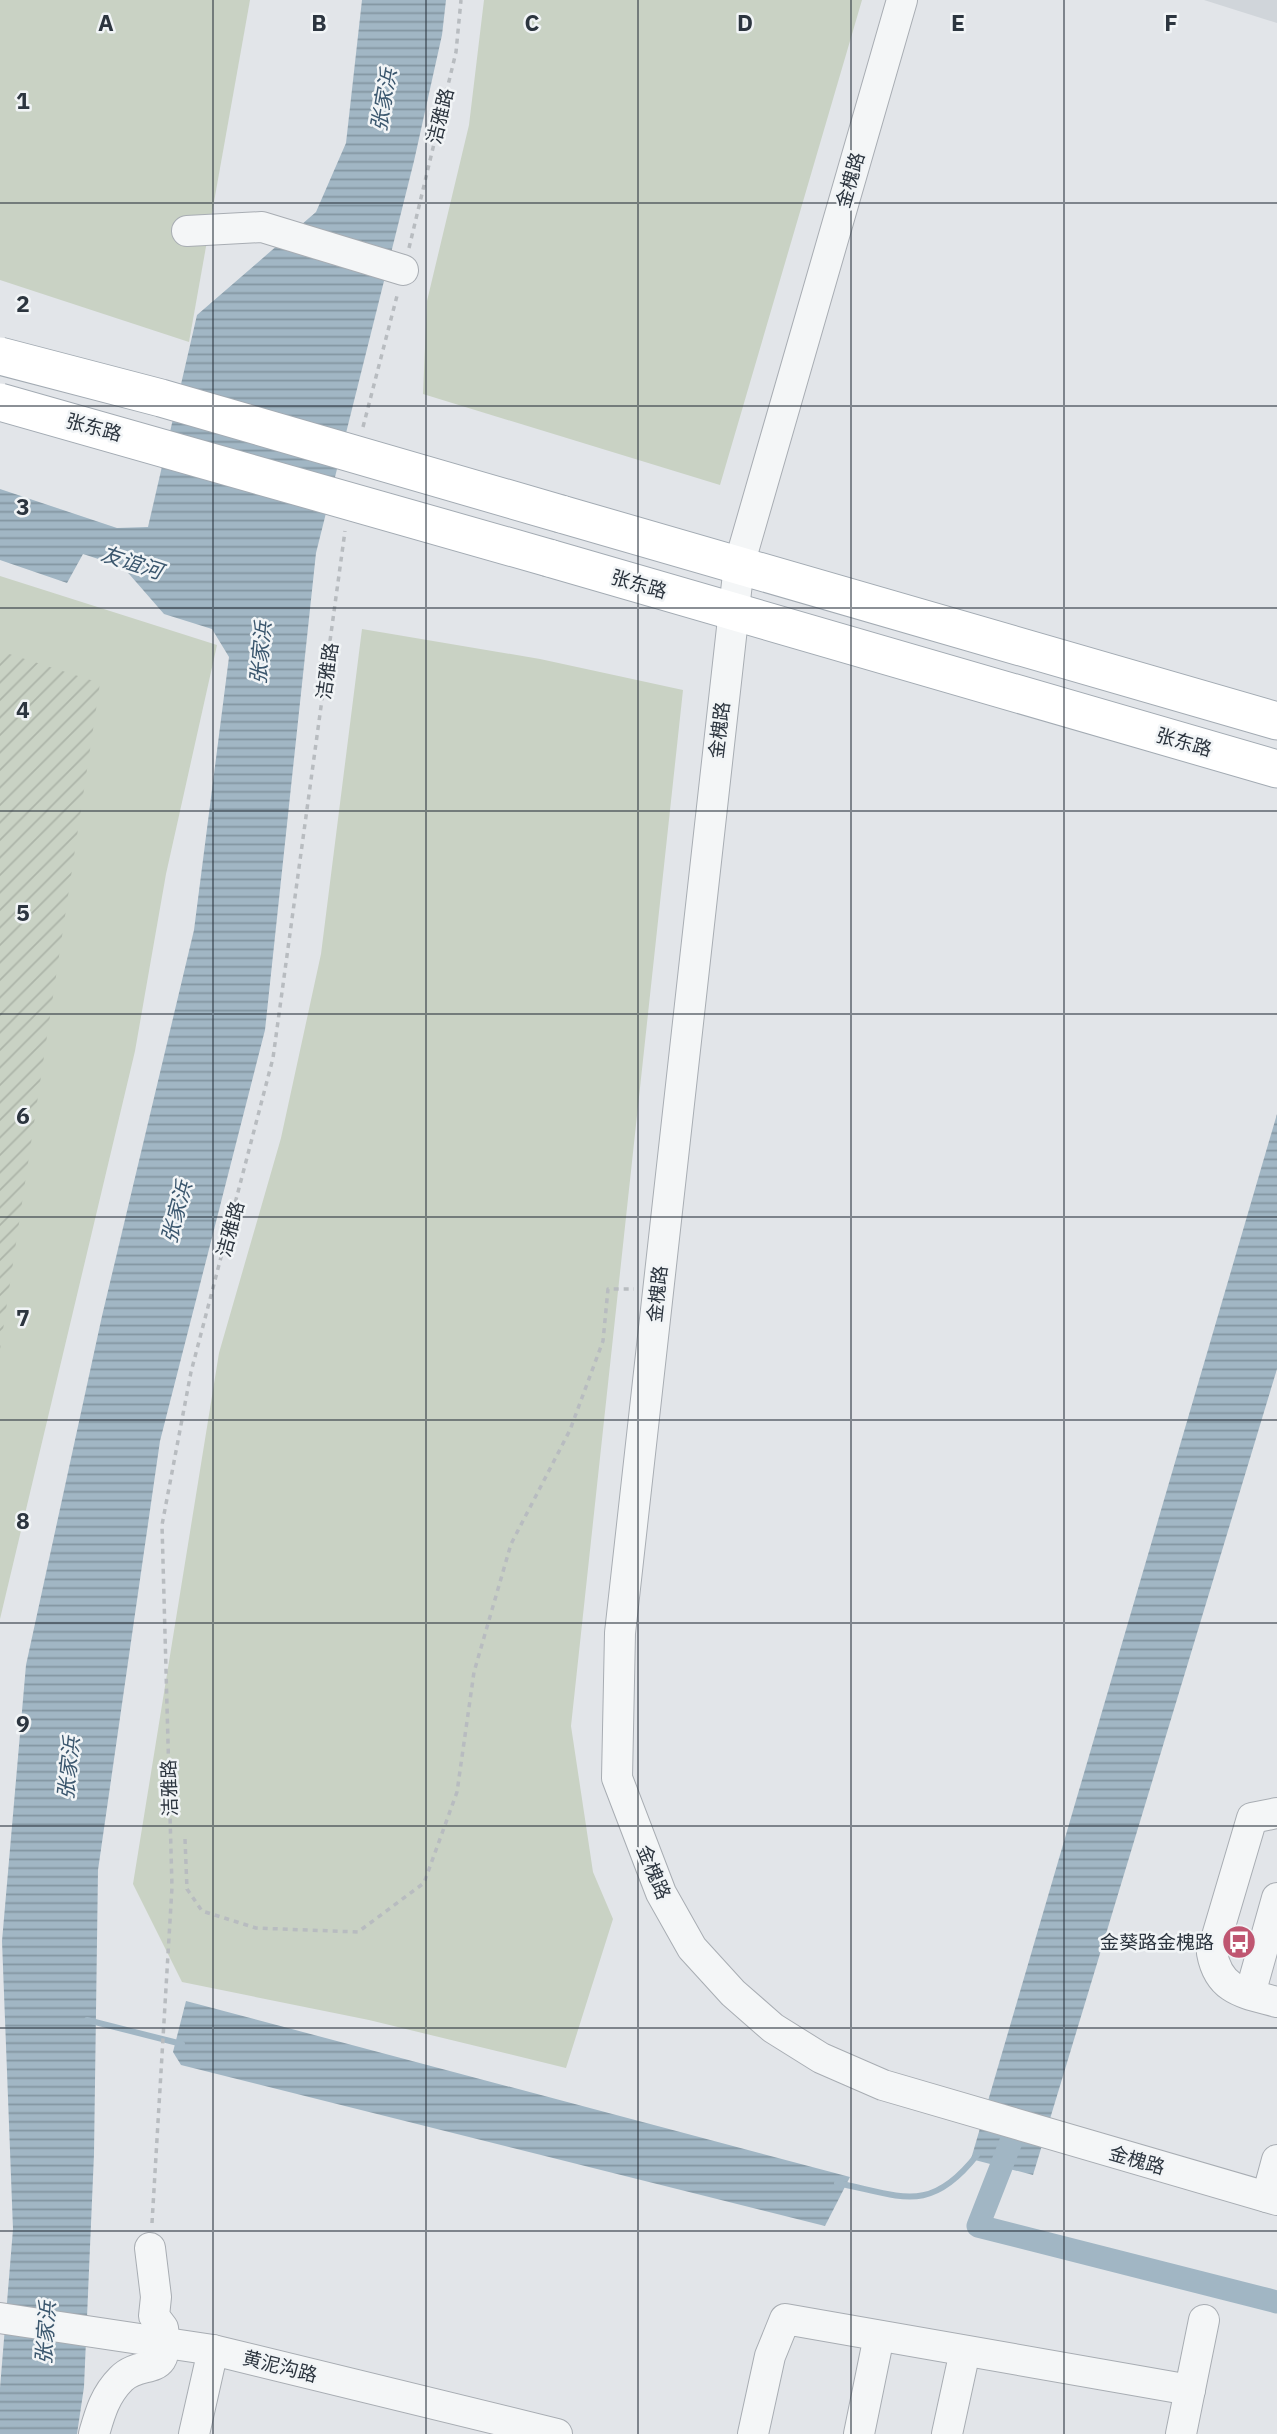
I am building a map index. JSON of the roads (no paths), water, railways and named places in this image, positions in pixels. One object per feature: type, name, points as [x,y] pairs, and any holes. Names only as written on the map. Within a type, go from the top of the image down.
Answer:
[{"type":"main road","points":[[0,355],[161,398],[1277,721]]},
{"type":"main road","name":"张东路","points":[[0,402],[1277,769]]},
{"type":"street","name":"金槐路","points":[[902,0],[739,565],[620,1633],[617,1778],[661,1893],[692,1948],[733,1993],[773,2028],[821,2058],[883,2085],[1272,2198]]},
{"type":"street","points":[[187,231],[246,225],[295,236],[396,268]]},
{"type":"street","points":[[1277,1813],[1252,1818],[1212,1953],[1215,1969],[1233,1989],[1264,1998],[1277,1898]]},
{"type":"street","points":[[1272,2198],[1277,2160]]},
{"type":"street","points":[[94,2434],[104,2399],[122,2377],[157,2365],[163,2356],[166,2342],[163,2328],[154,2316],[156,2297],[150,2248]]},
{"type":"street","name":"黄泥沟路","points":[[2,2319],[214,2350],[557,2434]]},
{"type":"street","points":[[753,2434],[770,2356],[785,2319],[1190,2390]]},
{"type":"street","points":[[1181,2434],[1204,2320]]},
{"type":"street","points":[[859,2434],[880,2336]]},
{"type":"street","points":[[194,2434],[214,2350]]},
{"type":"street","points":[[947,2434],[964,2351]]},
{"type":"water","points":[[362,0],[446,0],[442,35],[414,161],[316,553],[265,1030],[160,1441],[98,1870],[94,2154],[84,2387],[77,2434],[0,2434],[0,2388],[13,2229],[2,1941],[26,1665],[102,1316],[194,930],[229,657],[212,629],[164,614],[123,567],[83,554],[67,583],[0,560],[0,489],[117,528],[148,527],[197,315],[316,212],[346,143]]},
{"type":"water","points":[[1277,1114],[1277,1369],[1033,2175],[971,2159]]},
{"type":"water","points":[[186,2001],[850,2177],[825,2226],[181,2065],[173,2052]]},
{"type":"waterway","points":[[87,2020],[182,2044]]},
{"type":"waterway","points":[[1012,2139],[978,2226],[1277,2302]]},
{"type":"waterway","points":[[837,2183],[897,2196],[929,2194],[944,2187],[977,2155]]},
{"type":"place","name":"金葵路金槐路","points":[[1239,1942]]},
{"type":"water label","name":"张家浜","points":[[383,100]]},
{"type":"water label","name":"友谊河","points":[[132,562]]},
{"type":"water label","name":"张家浜","points":[[260,653]]},
{"type":"water label","name":"张家浜","points":[[176,1212]]},
{"type":"water label","name":"张家浜","points":[[68,1768]]},
{"type":"water label","name":"张家浜","points":[[45,2333]]}]
